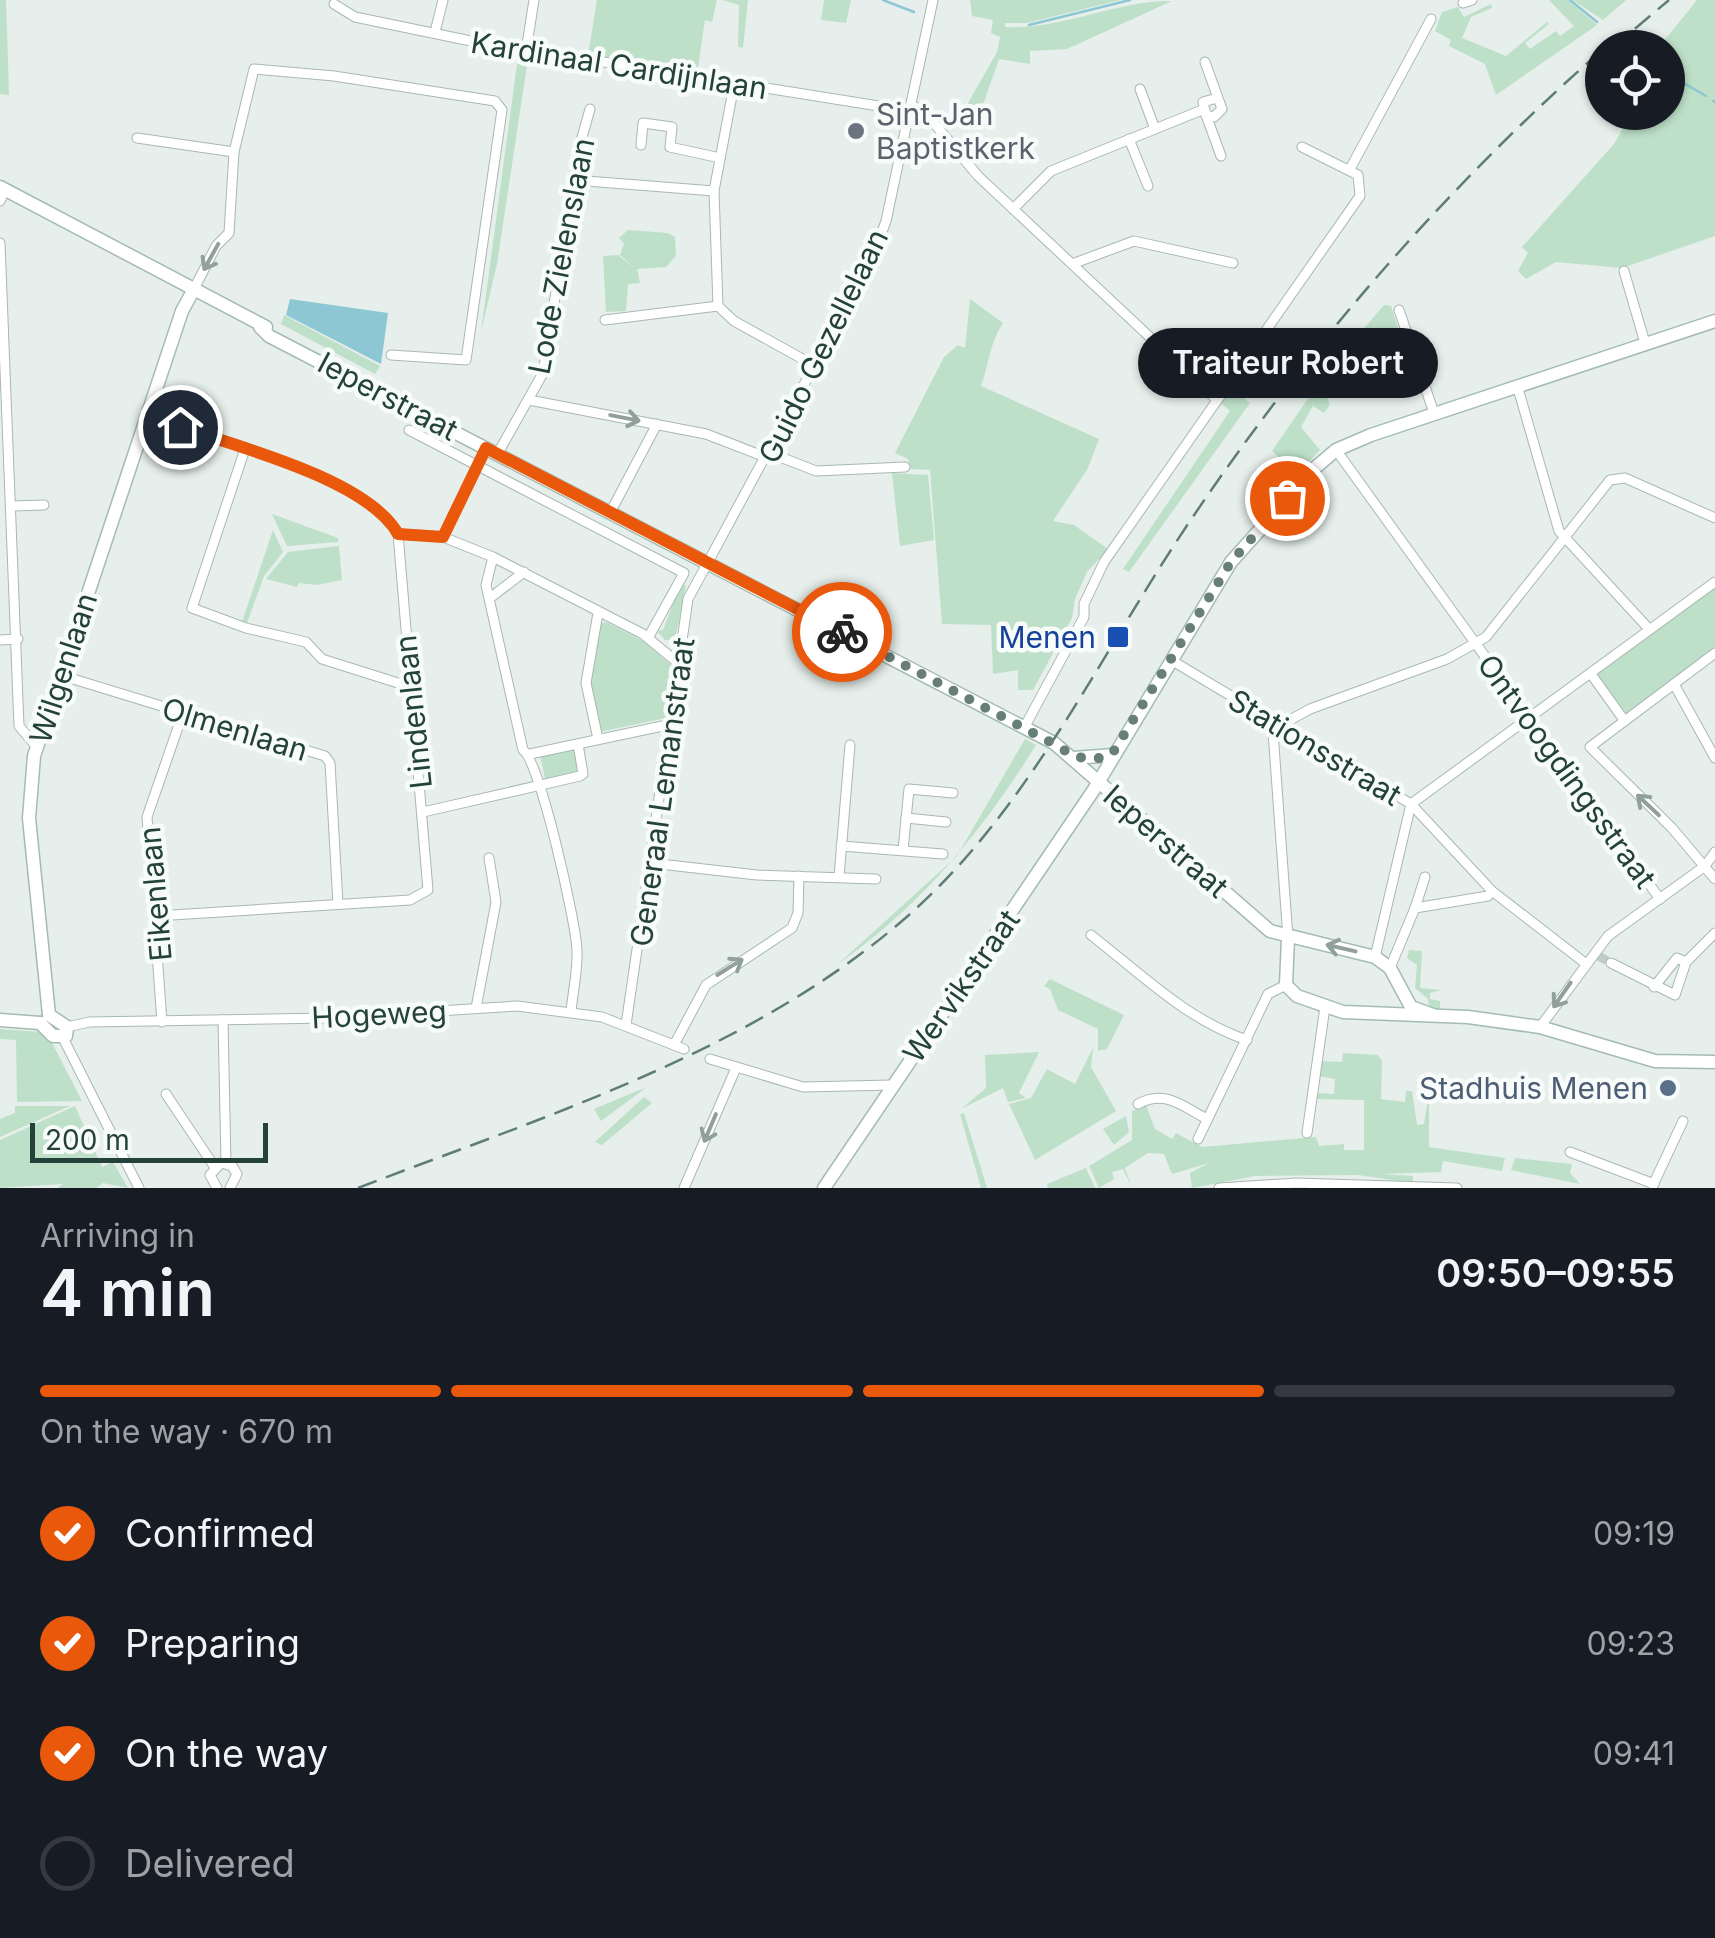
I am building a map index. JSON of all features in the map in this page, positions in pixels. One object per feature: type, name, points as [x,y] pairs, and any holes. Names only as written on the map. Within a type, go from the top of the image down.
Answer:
[{"type":"street","points":[[435,32],[443,0]]},
{"type":"street","points":[[526,51],[534,0]]},
{"type":"street","name":"Guido Gezellelaan","points":[[709,563],[817,368],[878,243],[933,0]]},
{"type":"street","name":"Kardinaal Cardijnlaan","points":[[334,4],[355,17],[526,51],[734,85],[910,108]]},
{"type":"street","points":[[1350,169],[1431,20]]},
{"type":"street","points":[[1013,209],[1052,171],[1155,128],[1204,112],[1220,112],[1205,62]]},
{"type":"street","points":[[194,288],[216,246],[229,232],[234,152],[254,70],[351,78],[500,104],[466,360],[390,355]]},
{"type":"street","points":[[734,85],[714,191],[718,306],[734,321],[817,368]]},
{"type":"street","points":[[1140,89],[1155,128]]},
{"type":"street","points":[[1217,98],[1206,99],[1204,112],[1221,156]]},
{"type":"street","points":[[910,108],[924,112],[957,156],[1216,400]]},
{"type":"street","name":"Lode Zielenslaan","points":[[443,537],[477,465],[529,400],[548,355],[574,180],[590,109]]},
{"type":"street","points":[[641,145],[643,123],[672,128],[670,147],[720,158]]},
{"type":"street","points":[[137,138],[234,152]]},
{"type":"street","points":[[1128,139],[1148,186]]},
{"type":"street","points":[[1024,728],[1084,618],[1084,604],[1104,562],[1360,196],[1360,181],[1350,169],[1302,147]]},
{"type":"street","points":[[574,180],[714,191]]},
{"type":"street","name":"Ieperstraat","points":[[1,193],[194,288],[306,353],[1024,728],[1074,758],[1270,931],[1375,957],[1390,968]]},
{"type":"street","points":[[1072,264],[1134,241],[1232,263]]},
{"type":"street","points":[[0,243],[22,735],[36,746]]},
{"type":"street","points":[[1624,272],[1646,343]]},
{"type":"street","name":"Wilgenlaan","points":[[44,1019],[28,818],[36,746],[194,288]]},
{"type":"street","points":[[604,320],[718,306]]},
{"type":"street","points":[[1398,310],[1434,412]]},
{"type":"street","points":[[1336,450],[1434,412],[1715,322]]},
{"type":"street","points":[[1517,386],[1559,531],[1649,630]]},
{"type":"street","points":[[529,400],[706,434],[816,470],[905,467]]},
{"type":"street","points":[[148,416],[302,469],[378,508],[398,534],[443,537],[493,557],[648,638],[678,663]]},
{"type":"street","points":[[610,513],[657,424]]},
{"type":"street","name":"Ieperstraat","points":[[408,430],[684,573]]},
{"type":"street","points":[[245,449],[199,584],[193,604],[196,612],[306,642],[322,659],[398,683],[410,683]]},
{"type":"street","name":"Ontvoogdingsstraat","points":[[1336,450],[1660,899]]},
{"type":"street","name":"Wervikstraat","points":[[824,1188],[990,949],[1098,783],[1112,754],[1244,545],[1336,450]]},
{"type":"street","points":[[1715,518],[1617,477],[1610,480],[1486,637],[1447,659],[1310,709],[1273,732],[1288,938],[1286,985],[1298,996],[1325,1007],[1540,1027],[1635,1057],[1715,1062]]},
{"type":"street","points":[[12,506],[44,505]]},
{"type":"street","name":"Lindenlaan","points":[[338,904],[410,900],[428,890],[398,534]]},
{"type":"street","points":[[493,557],[486,576],[523,750],[530,754],[672,724]]},
{"type":"street","name":"Generaal Lemanstraat","points":[[626,1025],[688,599],[709,563]]},
{"type":"street","points":[[490,598],[524,572]]},
{"type":"street","name":"Generaal Lemanstraat","points":[[648,638],[684,573]]},
{"type":"street","points":[[1375,957],[1411,804],[1715,582]]},
{"type":"street","points":[[598,613],[586,684],[598,739]]},
{"type":"street","points":[[0,640],[18,639]]},
{"type":"street","points":[[1715,654],[1590,746],[1715,879]]},
{"type":"street","name":"Stationsstraat","points":[[1170,660],[1411,804],[1492,891],[1585,963]]},
{"type":"street","points":[[1591,674],[1624,720]]},
{"type":"street","name":"Olmenlaan","points":[[60,676],[327,759],[338,904]]},
{"type":"street","points":[[1674,684],[1715,758]]},
{"type":"street","name":"Eikenlaan","points":[[162,1022],[147,817],[183,713]]},
{"type":"street","points":[[22,716],[42,727]]},
{"type":"street","points":[[423,812],[584,774],[578,744]]},
{"type":"street","points":[[839,877],[850,745]]},
{"type":"street","points":[[530,754],[574,929],[577,967],[572,1012]]},
{"type":"street","points":[[1074,758],[1112,754]]},
{"type":"street","points":[[902,850],[909,789],[953,793]]},
{"type":"street","points":[[906,818],[946,822]]},
{"type":"street","points":[[842,846],[943,854]]},
{"type":"street","points":[[1540,1027],[1585,963],[1619,926],[1706,866],[1715,852]]},
{"type":"street","points":[[476,1008],[496,902],[489,858]]},
{"type":"street","points":[[651,862],[799,876],[876,878]]},
{"type":"street","name":"Hogeweg","points":[[65,1032],[162,1022],[476,1008],[572,1012],[626,1025],[679,1047],[706,985],[792,928],[798,913],[799,876]]},
{"type":"street","points":[[1425,877],[1390,968],[1400,993],[1412,1007],[1433,1015]]},
{"type":"street","points":[[1415,908],[1488,896],[1492,891]]},
{"type":"street","points":[[156,916],[338,904]]},
{"type":"street","points":[[1611,964],[1675,995],[1686,962],[1715,933]]},
{"type":"street","points":[[1091,935],[1188,1012],[1214,1028],[1247,1040]]},
{"type":"street","points":[[1654,987],[1677,958],[1686,962]]},
{"type":"street","points":[[1198,1139],[1268,994],[1286,985]]},
{"type":"street","points":[[1390,1014],[1399,1008],[1400,993]]},
{"type":"street","points":[[1307,1133],[1325,1007]]},
{"type":"street","points":[[0,1020],[44,1019],[65,1032],[139,1188]]},
{"type":"street","points":[[223,1020],[226,1163],[237,1174],[230,1188]]},
{"type":"street","points":[[710,1059],[803,1087],[862,1086],[888,1091]]},
{"type":"street","points":[[684,1188],[736,1068]]},
{"type":"street","points":[[166,1094],[214,1166]]},
{"type":"street","points":[[1138,1104],[1153,1096],[1165,1096],[1207,1119]]},
{"type":"street","points":[[1570,1152],[1653,1186],[1682,1122]]},
{"type":"street","points":[[214,1166],[226,1163]]},
{"type":"street","points":[[214,1166],[210,1177],[217,1188]]},
{"type":"street","points":[[1220,1188],[1312,1184],[1458,1188]]},
{"type":"green space","points":[[0,0],[6,0],[9,95],[0,94]]},
{"type":"green space","points":[[597,0],[717,0],[712,22],[705,20],[697,75],[588,55]]},
{"type":"green space","points":[[723,0],[748,0],[743,48],[738,47],[739,5]]},
{"type":"green space","points":[[824,0],[851,0],[846,23],[821,20]]},
{"type":"green space","points":[[970,0],[1121,0],[1027,23],[1005,23],[1005,27],[1047,24],[1131,5],[1172,1],[1067,49],[1030,51],[1030,64],[999,59],[984,102],[952,131],[997,52],[1000,37],[991,33],[993,20],[972,16]]},
{"type":"green space","points":[[1549,0],[1568,0],[1597,25],[1496,95],[1485,64],[1449,46],[1451,40],[1435,31],[1442,12],[1458,7],[1464,17],[1491,4],[1492,8],[1471,17],[1462,38],[1506,56],[1547,22],[1525,43],[1530,49],[1556,31],[1560,36],[1574,26]]},
{"type":"green space","points":[[1573,0],[1626,0],[1603,20]]},
{"type":"green space","points":[[1697,0],[1715,0],[1715,236],[1622,268],[1556,262],[1526,279],[1518,271],[1528,253],[1522,247],[1622,130],[1685,130],[1685,30],[1673,30]]},
{"type":"green space","points":[[517,64],[527,65],[497,264],[481,332]]},
{"type":"green space","points":[[628,230],[668,233],[675,237],[676,256],[666,267],[637,269],[640,283],[628,284],[626,311],[606,312],[603,256],[618,255],[636,269],[620,255],[624,244],[619,238]]},
{"type":"green space","points":[[970,299],[1003,323],[992,345],[981,386],[1099,439],[1088,468],[1053,521],[1074,525],[1108,549],[1087,572],[1075,599],[1072,618],[1033,690],[1018,690],[1018,670],[993,674],[991,625],[942,624],[930,470],[911,469],[908,459],[895,453],[944,357],[958,345],[965,348]]},
{"type":"green space","points":[[1384,305],[1391,306],[1408,359],[1375,378],[1325,392],[1330,405],[1324,413],[1313,406],[1301,427],[1320,450],[1297,474],[1272,451],[1327,371],[1339,381],[1361,357],[1348,347]]},
{"type":"green space","points":[[284,315],[380,366],[375,374],[281,324]]},
{"type":"green space","points":[[1231,388],[1250,403],[1129,572],[1123,569],[1230,411],[1220,402]]},
{"type":"green space","points":[[892,473],[928,475],[934,540],[900,546]]},
{"type":"green space","points":[[272,514],[338,538],[338,542],[287,546]]},
{"type":"green space","points":[[273,530],[283,552],[264,576],[247,623],[242,622]]},
{"type":"green space","points":[[339,546],[342,580],[317,585],[299,583],[297,587],[266,579],[288,552]]},
{"type":"green space","points":[[681,583],[686,586],[675,640],[665,640],[657,631],[663,630]]},
{"type":"green space","points":[[1715,586],[1715,647],[1626,713],[1596,673]]},
{"type":"green space","points":[[606,622],[643,641],[671,665],[666,718],[599,732],[589,678],[600,623]]},
{"type":"green space","points":[[1025,739],[1036,745],[994,808],[960,851]]},
{"type":"green space","points":[[574,748],[580,774],[546,782],[540,756]]},
{"type":"green space","points":[[952,861],[896,918],[837,965]]},
{"type":"green space","points":[[1409,950],[1422,951],[1420,988],[1441,990],[1430,993],[1430,999],[1440,1001],[1440,1009],[1429,1008],[1428,999],[1415,988],[1417,965],[1407,958]]},
{"type":"green space","points":[[1050,979],[1124,1015],[1107,1049],[1098,1051],[1098,1029],[1058,1010],[1050,989],[1044,986]]},
{"type":"green space","points":[[0,1029],[41,1032],[51,1041],[82,1101],[17,1102],[16,1040],[0,1039]]},
{"type":"green space","points":[[1093,1048],[1091,1067],[1116,1111],[1035,1160],[1009,1104],[1031,1098],[1047,1069],[1075,1084]]},
{"type":"green space","points":[[1039,1052],[1019,1093],[1026,1098],[1008,1102],[1003,1088],[961,1109],[986,1088],[985,1055]]},
{"type":"green space","points":[[1343,1053],[1378,1055],[1382,1061],[1381,1099],[1405,1102],[1406,1091],[1412,1091],[1417,1125],[1424,1124],[1429,1093],[1429,1147],[1505,1158],[1502,1171],[1443,1161],[1441,1172],[1382,1174],[1413,1176],[1413,1183],[1358,1175],[1255,1176],[1192,1188],[1190,1173],[1209,1163],[1172,1174],[1164,1154],[1148,1153],[1125,1168],[1132,1188],[1123,1169],[1112,1172],[1114,1179],[1099,1188],[1089,1166],[1132,1140],[1132,1111],[1146,1105],[1155,1129],[1172,1139],[1176,1133],[1202,1147],[1316,1137],[1319,1146],[1344,1144],[1344,1150],[1364,1150],[1364,1100],[1317,1099],[1317,1093],[1334,1094],[1335,1079],[1318,1076],[1318,1061],[1342,1062]]},
{"type":"green space","points":[[647,1087],[601,1121],[594,1109]]},
{"type":"green space","points":[[644,1097],[652,1103],[602,1145],[595,1142]]},
{"type":"green space","points":[[15,1106],[70,1106],[0,1137],[0,1119],[15,1113]]},
{"type":"green space","points":[[75,1106],[102,1167],[113,1162],[128,1188],[103,1183],[96,1188],[58,1188],[63,1184],[0,1188],[0,1140]]},
{"type":"green space","points":[[964,1113],[987,1188],[981,1188],[960,1114]]},
{"type":"green space","points":[[1126,1116],[1129,1132],[1114,1145],[1103,1129]]},
{"type":"green space","points":[[1515,1158],[1572,1164],[1570,1173],[1580,1184],[1511,1170]]},
{"type":"green space","points":[[1086,1168],[1095,1188],[1048,1188],[1047,1184]]},
{"type":"water","points":[[290,299],[388,313],[381,364],[286,315]]},
{"type":"waterway","points":[[883,0],[914,12]]},
{"type":"waterway","points":[[1029,25],[1130,0]]},
{"type":"waterway","points":[[1570,0],[1597,22]]},
{"type":"waterway","points":[[1685,84],[1706,96]]},
{"type":"tunnel","points":[[1599,956],[1611,963]]},
{"type":"railway","points":[[1633,30],[1669,0]]},
{"type":"railway","points":[[358,1188],[572,1107],[712,1045],[842,967],[902,921],[946,879],[1023,785],[1186,527],[1278,398],[1432,216],[1585,65]]},
{"type":"way so far","points":[[842,632],[1074,758],[1103,758],[1112,754],[1147,701],[1231,562],[1287,498]]},
{"type":"place","name":"Sint-Jan Baptistkerk","points":[[856,131]]},
{"type":"place","name":"Traiteur Robert","points":[[1287,498]]},
{"type":"place","name":"Menen","points":[[1118,637]]},
{"type":"place","name":"Stadhuis Menen","points":[[1668,1088]]},
{"type":"route","points":[[180,427],[302,469],[378,508],[398,534],[426,539],[443,537],[443,530],[486,448],[842,632]]}]
